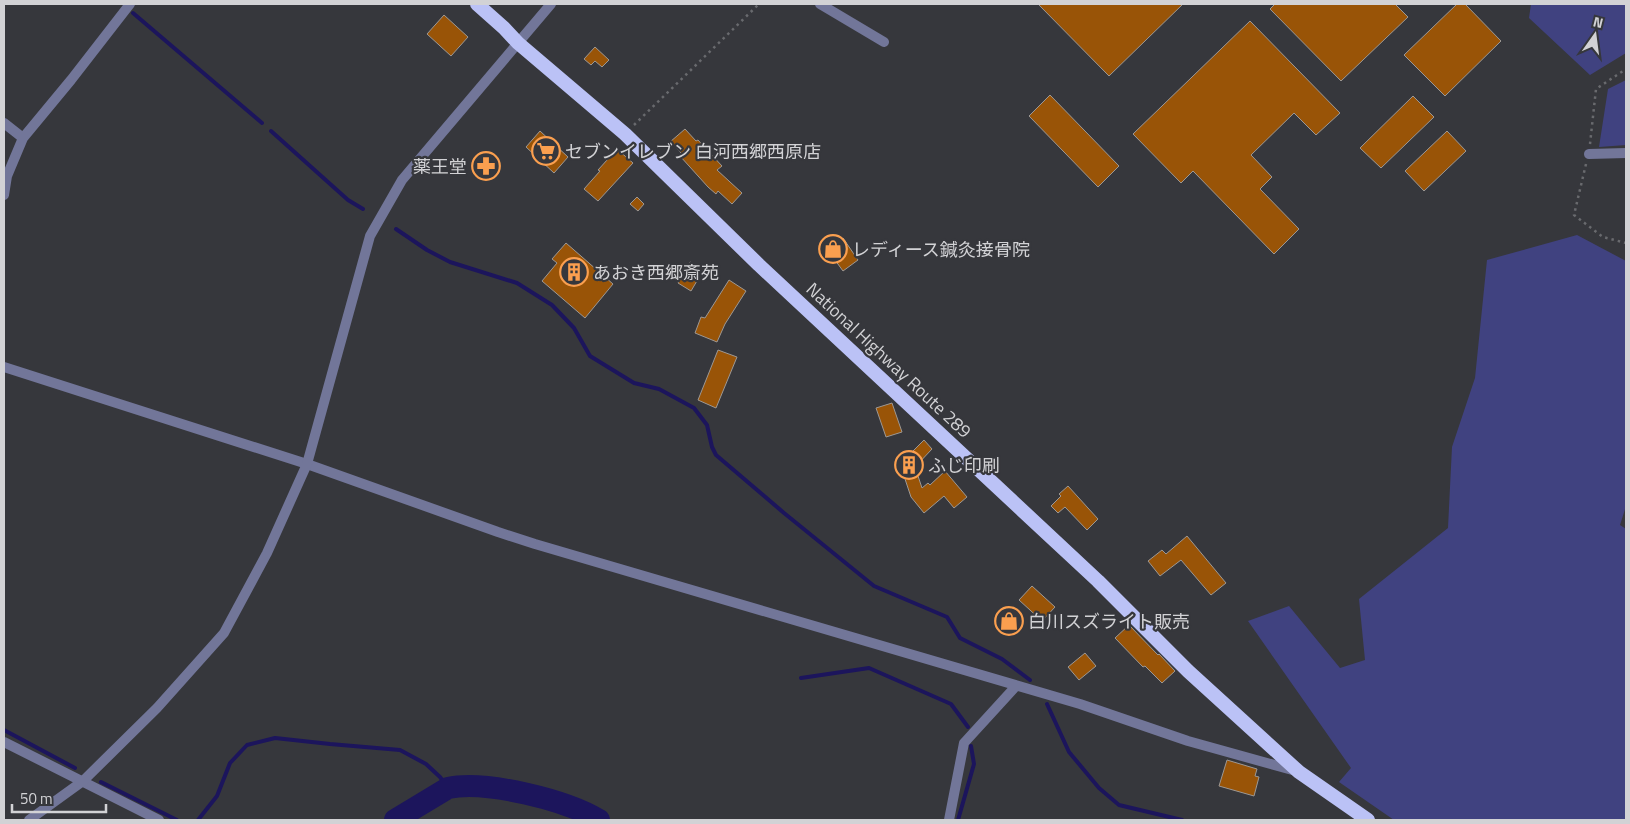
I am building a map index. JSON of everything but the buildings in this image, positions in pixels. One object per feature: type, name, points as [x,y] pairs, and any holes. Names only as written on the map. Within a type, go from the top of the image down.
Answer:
[{"type":"highway","name":"National Highway Route 289","points":[[477,4],[504,28],[518,44],[625,134],[781,285],[1098,581],[1188,671],[1299,772],[1368,820]]},
{"type":"street","points":[[4,195],[7,176],[23,138],[130,4]]},
{"type":"street","points":[[29,820],[83,781],[157,708],[224,633],[267,553],[306,464],[370,236],[402,180],[551,4]]},
{"type":"street","points":[[820,4],[884,42]]},
{"type":"street","points":[[4,123],[23,138]]},
{"type":"street","points":[[1589,154],[1626,153]]},
{"type":"street","points":[[4,367],[306,464],[508,535],[1080,704],[1188,741],[1299,772]]},
{"type":"street","points":[[949,820],[964,743],[1016,686]]},
{"type":"street","points":[[4,742],[159,820]]},
{"type":"path","points":[[625,134],[759,4]]},
{"type":"shaded area","points":[[1531,4],[1626,4],[1626,53],[1590,75],[1529,18]]},
{"type":"shaded area","points":[[1626,80],[1626,145],[1599,147],[1608,89]]},
{"type":"shaded area","points":[[1577,235],[1626,261],[1626,506],[1620,525],[1626,529],[1626,820],[1394,820],[1339,782],[1351,768],[1248,621],[1289,606],[1340,668],[1365,660],[1359,599],[1448,528],[1452,447],[1475,378],[1487,260]]},
{"type":"waterway","points":[[133,13],[262,123]]},
{"type":"waterway","points":[[271,131],[348,200],[363,209]]},
{"type":"waterway","points":[[396,229],[427,250],[450,262],[517,283],[552,305],[574,328],[590,356],[634,383],[659,389],[694,408],[707,425],[712,447],[716,455],[874,586],[947,617],[960,638],[1002,659],[1030,680]]},
{"type":"waterway","points":[[801,678],[869,668],[951,704],[968,727]]},
{"type":"waterway","points":[[1047,704],[1069,752],[1099,788],[1119,805],[1182,820]]},
{"type":"waterway","points":[[4,730],[75,768]]},
{"type":"waterway","points":[[198,820],[217,796],[230,763],[247,745],[275,738],[400,750],[426,764],[440,777],[448,788]]},
{"type":"waterway","points":[[958,820],[974,764],[971,746]]},
{"type":"waterway","points":[[101,782],[177,820]]},
{"type":"waterway","points":[[395,820],[448,788],[464,786],[504,789],[547,799],[567,805],[599,820]]},
{"type":"place","name":"セブンイレブン 白河西郷西原店","points":[[546,151]]},
{"type":"place","name":"薬王堂","points":[[486,166]]},
{"type":"place","name":"レディース鍼灸接骨院","points":[[833,249]]},
{"type":"place","name":"あおき西郷斎苑","points":[[574,272]]},
{"type":"place","name":"ふじ印刷","points":[[909,465]]},
{"type":"place","name":"白川スズライト販売","points":[[1009,621]]}]
